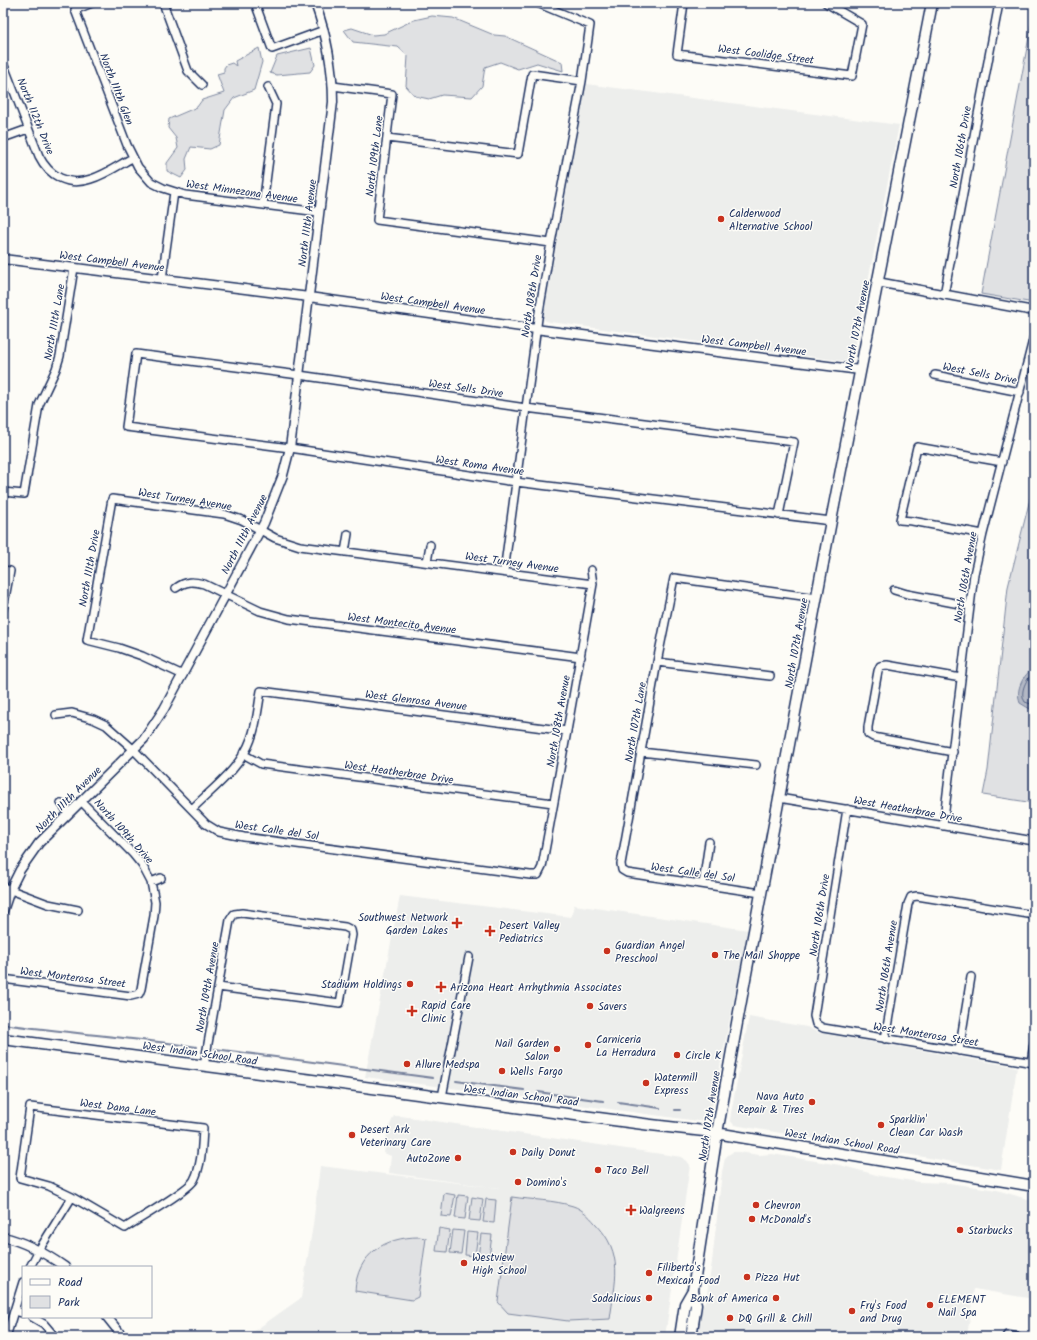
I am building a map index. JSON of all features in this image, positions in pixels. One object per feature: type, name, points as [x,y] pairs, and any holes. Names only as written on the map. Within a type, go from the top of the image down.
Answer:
[{"type":"main road","name":"North 107th Avenue","points":[[691,1337],[696,1305],[693,1290],[717,1133],[831,522],[932,3]]},
{"type":"main road","name":"West Indian School Road","points":[[3,1039],[717,1133],[1034,1186]]},
{"type":"main road","name":"North 107th Avenue","points":[[680,1337],[685,1304],[693,1290]]},
{"type":"street","name":"North 111th Glen","points":[[92,3],[75,10],[132,158],[143,174]]},
{"type":"street","points":[[163,3],[188,71],[202,85]]},
{"type":"street","points":[[254,3],[272,49],[324,30]]},
{"type":"street","name":"North 111th Avenue","points":[[3,911],[6,888],[32,852],[69,812],[144,739],[155,724],[183,675],[260,529],[283,475],[290,448],[332,116],[334,86],[330,50],[315,3]]},
{"type":"street","name":"North 108th Drive","points":[[504,572],[536,329],[582,81],[590,25],[537,3]]},
{"type":"street","name":"West Coolidge Street","points":[[684,3],[677,54],[852,76],[862,24],[827,3]]},
{"type":"street","name":"North 106th Drive","points":[[944,295],[999,3]]},
{"type":"street","name":"North 112th Drive","points":[[3,63],[39,156],[44,166],[53,174],[63,180],[90,180],[132,158]]},
{"type":"street","points":[[387,138],[518,154],[532,74],[582,81]]},
{"type":"street","name":"North 109th Lane","points":[[334,86],[392,94],[377,220],[551,243]]},
{"type":"street","points":[[263,205],[276,104],[268,87]]},
{"type":"street","points":[[3,138],[28,129]]},
{"type":"street","name":"West Minnezona Avenue","points":[[143,174],[151,182],[163,188],[185,195],[319,212]]},
{"type":"street","points":[[162,279],[174,192]]},
{"type":"street","name":"West Campbell Avenue","points":[[3,258],[536,329],[860,370]]},
{"type":"street","name":"North 111th Lane","points":[[3,492],[24,494],[39,405],[56,369],[60,356],[74,268]]},
{"type":"street","points":[[877,282],[1034,311]]},
{"type":"street","name":"North 106th Avenue","points":[[944,826],[974,574],[1034,336]]},
{"type":"street","name":"West Sells Drive","points":[[126,427],[136,354],[299,375],[526,408],[794,442],[779,515]]},
{"type":"street","name":"West Sells Drive","points":[[935,375],[1020,392]]},
{"type":"street","name":"West Roma Avenue","points":[[126,427],[290,448],[516,482],[831,522]]},
{"type":"street","points":[[983,534],[900,520],[917,447],[1002,462]]},
{"type":"street","name":"West Turney Avenue","points":[[112,499],[224,514],[242,520],[275,538],[300,546],[593,584]]},
{"type":"street","name":"North 111th Drive","points":[[112,499],[87,640],[119,648],[142,656],[183,675]]},
{"type":"street","points":[[345,552],[348,534]]},
{"type":"street","points":[[428,562],[430,545]]},
{"type":"street","points":[[3,609],[6,570]]},
{"type":"street","name":"North 108th Avenue","points":[[538,875],[542,867],[581,657],[593,584],[591,570]]},
{"type":"street","name":"North 107th Lane","points":[[622,870],[621,864],[657,662],[674,578],[817,598]]},
{"type":"street","name":"West Montecito Avenue","points":[[176,588],[184,582],[204,584],[260,611],[289,619],[581,657]]},
{"type":"street","points":[[894,590],[970,606]]},
{"type":"street","points":[[657,662],[770,676]]},
{"type":"street","points":[[953,752],[873,737],[868,734],[868,727],[880,666],[961,678]]},
{"type":"street","name":"West Glenrosa Avenue","points":[[243,754],[252,738],[261,691],[567,731]]},
{"type":"street","name":"West Calle del Sol","points":[[56,715],[72,713],[106,725],[133,749],[206,824],[219,832],[230,835],[538,875]]},
{"type":"street","points":[[641,752],[756,765]]},
{"type":"street","points":[[192,809],[231,771],[243,754]]},
{"type":"street","name":"West Heatherbrae Drive","points":[[243,754],[262,764],[553,803]]},
{"type":"street","name":"West Heatherbrae Drive","points":[[779,798],[1034,841]]},
{"type":"street","name":"North 109th Drive","points":[[81,801],[142,864],[151,882],[154,902],[154,916],[139,994]]},
{"type":"street","points":[[61,803],[69,812]]},
{"type":"street","name":"North 106th Drive","points":[[816,1024],[814,1016],[847,810]]},
{"type":"street","points":[[703,884],[709,842]]},
{"type":"street","name":"West Calle del Sol","points":[[622,870],[628,874],[761,892]]},
{"type":"street","points":[[151,882],[161,878]]},
{"type":"street","points":[[6,888],[48,904],[78,910]]},
{"type":"street","name":"North 106th Avenue","points":[[885,1039],[908,904],[911,897],[917,896],[1034,915]]},
{"type":"street","name":"North 109th Avenue","points":[[204,1066],[218,987],[230,920],[234,914],[242,913],[345,927],[350,930],[352,935],[340,1003],[218,987]]},
{"type":"street","points":[[442,1097],[469,957]]},
{"type":"street","points":[[958,1051],[971,977]]},
{"type":"street","name":"West Monterosa Street","points":[[3,979],[132,996],[139,994]]},
{"type":"street","name":"West Monterosa Street","points":[[816,1024],[823,1028],[1032,1063]]},
{"type":"street","points":[[1032,1063],[1034,1043]]},
{"type":"street","name":"West Dana Lane","points":[[30,1107],[203,1128],[200,1161],[194,1182],[179,1194],[125,1228],[72,1197],[48,1186],[20,1178],[30,1107]]},
{"type":"street","points":[[31,1266],[72,1197]]},
{"type":"street","points":[[3,1236],[26,1243],[63,1266]]},
{"type":"street","points":[[6,1337],[22,1285]]},
{"type":"street","points":[[14,1311],[22,1313]]},
{"type":"street","points":[[34,1318],[44,1324],[55,1337]]},
{"type":"street","points":[[108,1318],[123,1337]]},
{"type":"street","points":[[1007,1336],[1017,1337]]},
{"type":"shaded area","name":"Calderwood Alternative School","points":[[586,84],[899,125],[854,352],[851,358],[843,361],[544,320],[543,318]]},
{"type":"shaded area","points":[[400,896],[571,917],[574,905],[748,930],[711,1111],[703,1120],[698,1121],[365,1077]]},
{"type":"shaded area","points":[[749,1017],[807,1027],[819,1033],[1017,1067],[1001,1170],[734,1125],[730,1120]]},
{"type":"shaded area","name":"Westview High School","points":[[394,1116],[682,1157],[690,1165],[665,1337],[246,1337],[301,1298],[313,1225],[320,1166],[499,1188],[389,1173],[391,1156],[384,1153],[388,1129]]},
{"type":"shaded area","points":[[733,1152],[759,1155],[772,1154],[840,1165],[880,1176],[919,1182],[949,1183],[997,1190],[1034,1201],[1034,1299],[974,1289],[967,1337],[696,1337],[699,1319],[707,1294],[722,1172],[725,1158]]},
{"type":"green space","points":[[1034,10],[1034,303],[981,294]]},
{"type":"green space","points":[[432,16],[453,18],[494,35],[505,36],[562,62],[563,71],[537,63],[518,69],[500,62],[485,67],[482,86],[472,97],[442,95],[429,99],[415,96],[406,86],[408,56],[398,47],[353,42],[344,30],[352,28],[373,35],[384,34],[414,20]]},
{"type":"green space","points":[[259,48],[262,62],[254,90],[234,98],[225,110],[219,145],[210,149],[191,147],[186,159],[187,170],[181,178],[167,171],[167,163],[178,148],[176,138],[168,128],[169,119],[197,107],[202,100],[224,93],[217,74],[224,72],[226,65],[232,63],[236,66],[235,61]]},
{"type":"green space","points":[[311,48],[315,65],[310,72],[277,75],[270,73],[277,56]]},
{"type":"green space","points":[[1034,483],[1034,803],[983,795],[988,770],[1008,587]]},
{"type":"green space","points":[[444,1193],[455,1195],[451,1217],[441,1216]]},
{"type":"green space","points":[[458,1195],[468,1196],[465,1219],[455,1218]]},
{"type":"green space","points":[[472,1197],[483,1199],[480,1221],[469,1220]]},
{"type":"green space","points":[[512,1197],[558,1202],[576,1207],[588,1215],[604,1234],[611,1246],[616,1268],[610,1319],[568,1321],[508,1313],[498,1302]]},
{"type":"green space","points":[[486,1199],[496,1200],[494,1223],[483,1222]]},
{"type":"green space","points":[[439,1228],[450,1230],[447,1252],[436,1251]]},
{"type":"green space","points":[[453,1230],[464,1231],[461,1254],[450,1253]]},
{"type":"green space","points":[[467,1232],[478,1233],[475,1256],[465,1255]]},
{"type":"green space","points":[[481,1234],[492,1235],[489,1258],[478,1257]]},
{"type":"green space","points":[[419,1237],[426,1238],[418,1297],[412,1300],[355,1291],[357,1278],[361,1267],[375,1250],[384,1244],[395,1240]]},
{"type":"water","points":[[1034,667],[1034,709],[1030,709],[1020,703],[1019,688],[1026,674]]},
{"type":"waterway","points":[[3,1024],[197,1047]]},
{"type":"waterway","points":[[215,1049],[433,1078]]},
{"type":"waterway","points":[[456,1081],[524,1090]]},
{"type":"waterway","points":[[538,1092],[603,1101]]},
{"type":"waterway","points":[[618,1102],[660,1108]]},
{"type":"waterway","points":[[675,1110],[680,1110]]},
{"type":"place","name":"Calderwood Alternative School","points":[[721,219]]},
{"type":"place","name":"Southwest Network Garden Lakes","points":[[457,923]]},
{"type":"place","name":"Desert Valley Pediatrics","points":[[490,931]]},
{"type":"place","name":"Guardian Angel Preschool","points":[[607,951]]},
{"type":"place","name":"The Mail Shoppe","points":[[715,955]]},
{"type":"place","name":"Stadium Holdings","points":[[410,984]]},
{"type":"place","name":"Arizona Heart Arrhythmia Associates","points":[[441,987]]},
{"type":"place","name":"Savers","points":[[590,1006]]},
{"type":"place","name":"Rapid Care Clinic","points":[[412,1011]]},
{"type":"place","name":"Carniceria La Herradura","points":[[588,1045]]},
{"type":"place","name":"Nail Garden Salon","points":[[557,1049]]},
{"type":"place","name":"Circle K","points":[[677,1055]]},
{"type":"place","name":"Allure Medspa","points":[[407,1064]]},
{"type":"place","name":"Wells Fargo","points":[[502,1071]]},
{"type":"place","name":"Watermill Express","points":[[646,1083]]},
{"type":"place","name":"Nava Auto Repair & Tires","points":[[812,1102]]},
{"type":"place","name":"Sparklin' Clean Car Wash","points":[[881,1125]]},
{"type":"place","name":"Desert Ark Veterinary Care","points":[[352,1135]]},
{"type":"place","name":"Daily Donut","points":[[513,1152]]},
{"type":"place","name":"AutoZone","points":[[458,1158]]},
{"type":"place","name":"Taco Bell","points":[[598,1170]]},
{"type":"place","name":"Domino's","points":[[518,1182]]},
{"type":"place","name":"Chevron","points":[[756,1205]]},
{"type":"place","name":"Walgreens","points":[[631,1210]]},
{"type":"place","name":"McDonald's","points":[[752,1219]]},
{"type":"place","name":"Starbucks","points":[[960,1230]]},
{"type":"place","name":"Westview High School","points":[[464,1263]]},
{"type":"place","name":"Filiberto's Mexican Food","points":[[649,1273]]},
{"type":"place","name":"Pizza Hut","points":[[747,1277]]},
{"type":"place","name":"Sodalicious","points":[[649,1298]]},
{"type":"place","name":"Bank of America","points":[[776,1298]]},
{"type":"place","name":"ELEMENT Nail Spa","points":[[930,1305]]},
{"type":"place","name":"Fry's Food and Drug","points":[[852,1311]]},
{"type":"place","name":"DQ Grill & Chill","points":[[730,1318]]}]
